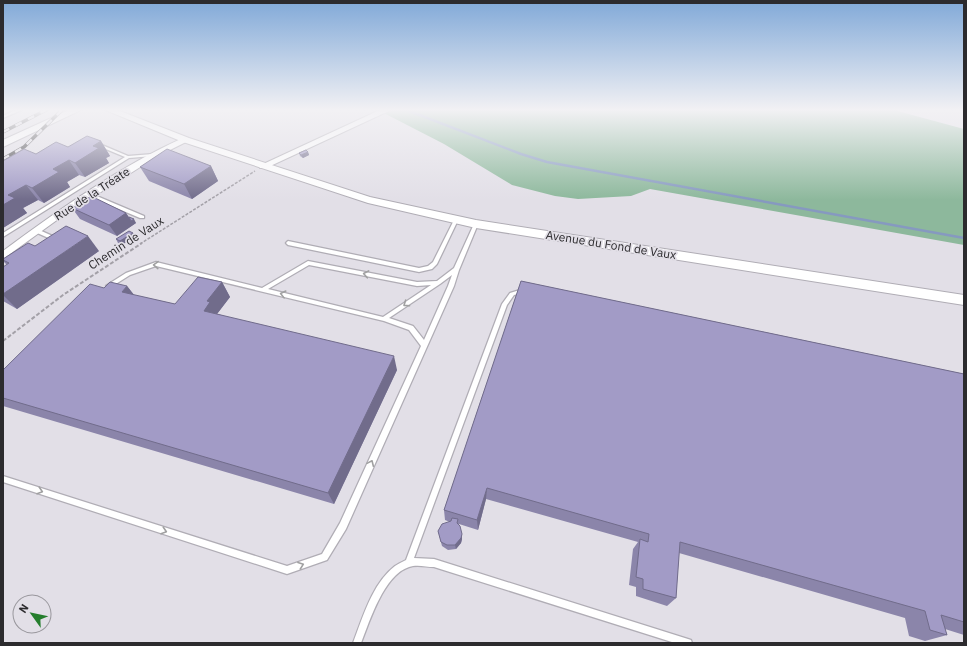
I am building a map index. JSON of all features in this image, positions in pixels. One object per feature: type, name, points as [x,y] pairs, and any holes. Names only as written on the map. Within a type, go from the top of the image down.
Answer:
[{"type":"street","points":[[3,144],[13,139]]},
{"type":"street","points":[[262,166],[321,139]]},
{"type":"street","name":"Rue de la Tréate","points":[[4,254],[90,195],[153,155],[186,140]]},
{"type":"street","name":"Avenue du Fond de Vaux","points":[[186,140],[368,200],[456,220],[964,300]]},
{"type":"lane","points":[[94,148],[101,146],[128,157],[153,155]]},
{"type":"lane","points":[[3,235],[128,157]]},
{"type":"lane","points":[[90,195],[142,217]]},
{"type":"lane","points":[[288,243],[419,270],[430,268],[436,263],[456,220]]},
{"type":"lane","points":[[3,479],[287,570],[324,557],[342,526],[451,286],[456,270],[476,224]]},
{"type":"lane","points":[[36,231],[57,240],[51,244]]},
{"type":"lane","points":[[264,289],[308,263],[417,284],[438,283]]},
{"type":"lane","points":[[101,291],[128,274],[156,264],[384,319],[412,328],[424,345]]},
{"type":"lane","points":[[384,319],[456,270]]},
{"type":"lane","points":[[409,563],[505,304],[512,294],[529,290]]},
{"type":"lane","points":[[356,643],[377,594],[392,571],[409,563],[434,563],[688,643]]},
{"type":"path","name":"Chemin de Vaux","points":[[3,341],[63,295],[262,166]]},
{"type":"green space","points":[[435,139],[964,139],[964,245],[650,189],[631,196],[578,199],[555,196],[512,185]]},
{"type":"building","points":[[82,139],[96,139],[101,141],[93,146],[99,148],[75,163],[69,160],[53,169],[59,172],[32,188],[26,185],[8,195],[15,198],[3,205],[3,161],[24,149],[36,154],[56,142],[68,147]]},
{"type":"building","points":[[167,149],[211,166],[184,184],[140,167]]},
{"type":"building","points":[[306,150],[308,152],[301,155],[299,153]]},
{"type":"building","points":[[91,196],[126,213],[109,225],[72,208]]},
{"type":"building","points":[[66,226],[88,236],[3,294],[3,267],[9,263],[3,259],[28,243],[35,246]]},
{"type":"building","points":[[129,231],[133,233],[120,241],[116,239]]},
{"type":"building","points":[[198,277],[222,282],[207,301],[210,302],[204,311],[394,356],[328,493],[3,398],[3,370],[90,284],[104,288],[110,282],[127,286],[122,292],[175,304]]},
{"type":"building","points":[[521,281],[964,374],[964,622],[941,615],[947,635],[930,630],[925,611],[680,542],[676,598],[643,589],[643,579],[636,577],[640,539],[648,542],[649,534],[487,488],[477,520],[444,510]]},
{"type":"building","points":[[452,518],[458,519],[457,523],[460,526],[462,534],[461,538],[455,545],[447,545],[441,542],[438,531],[442,524],[451,521]]},
{"type":"waterway","points":[[482,139],[547,162],[964,238]]},
{"type":"railway","points":[[3,159],[24,147],[32,139]]}]
